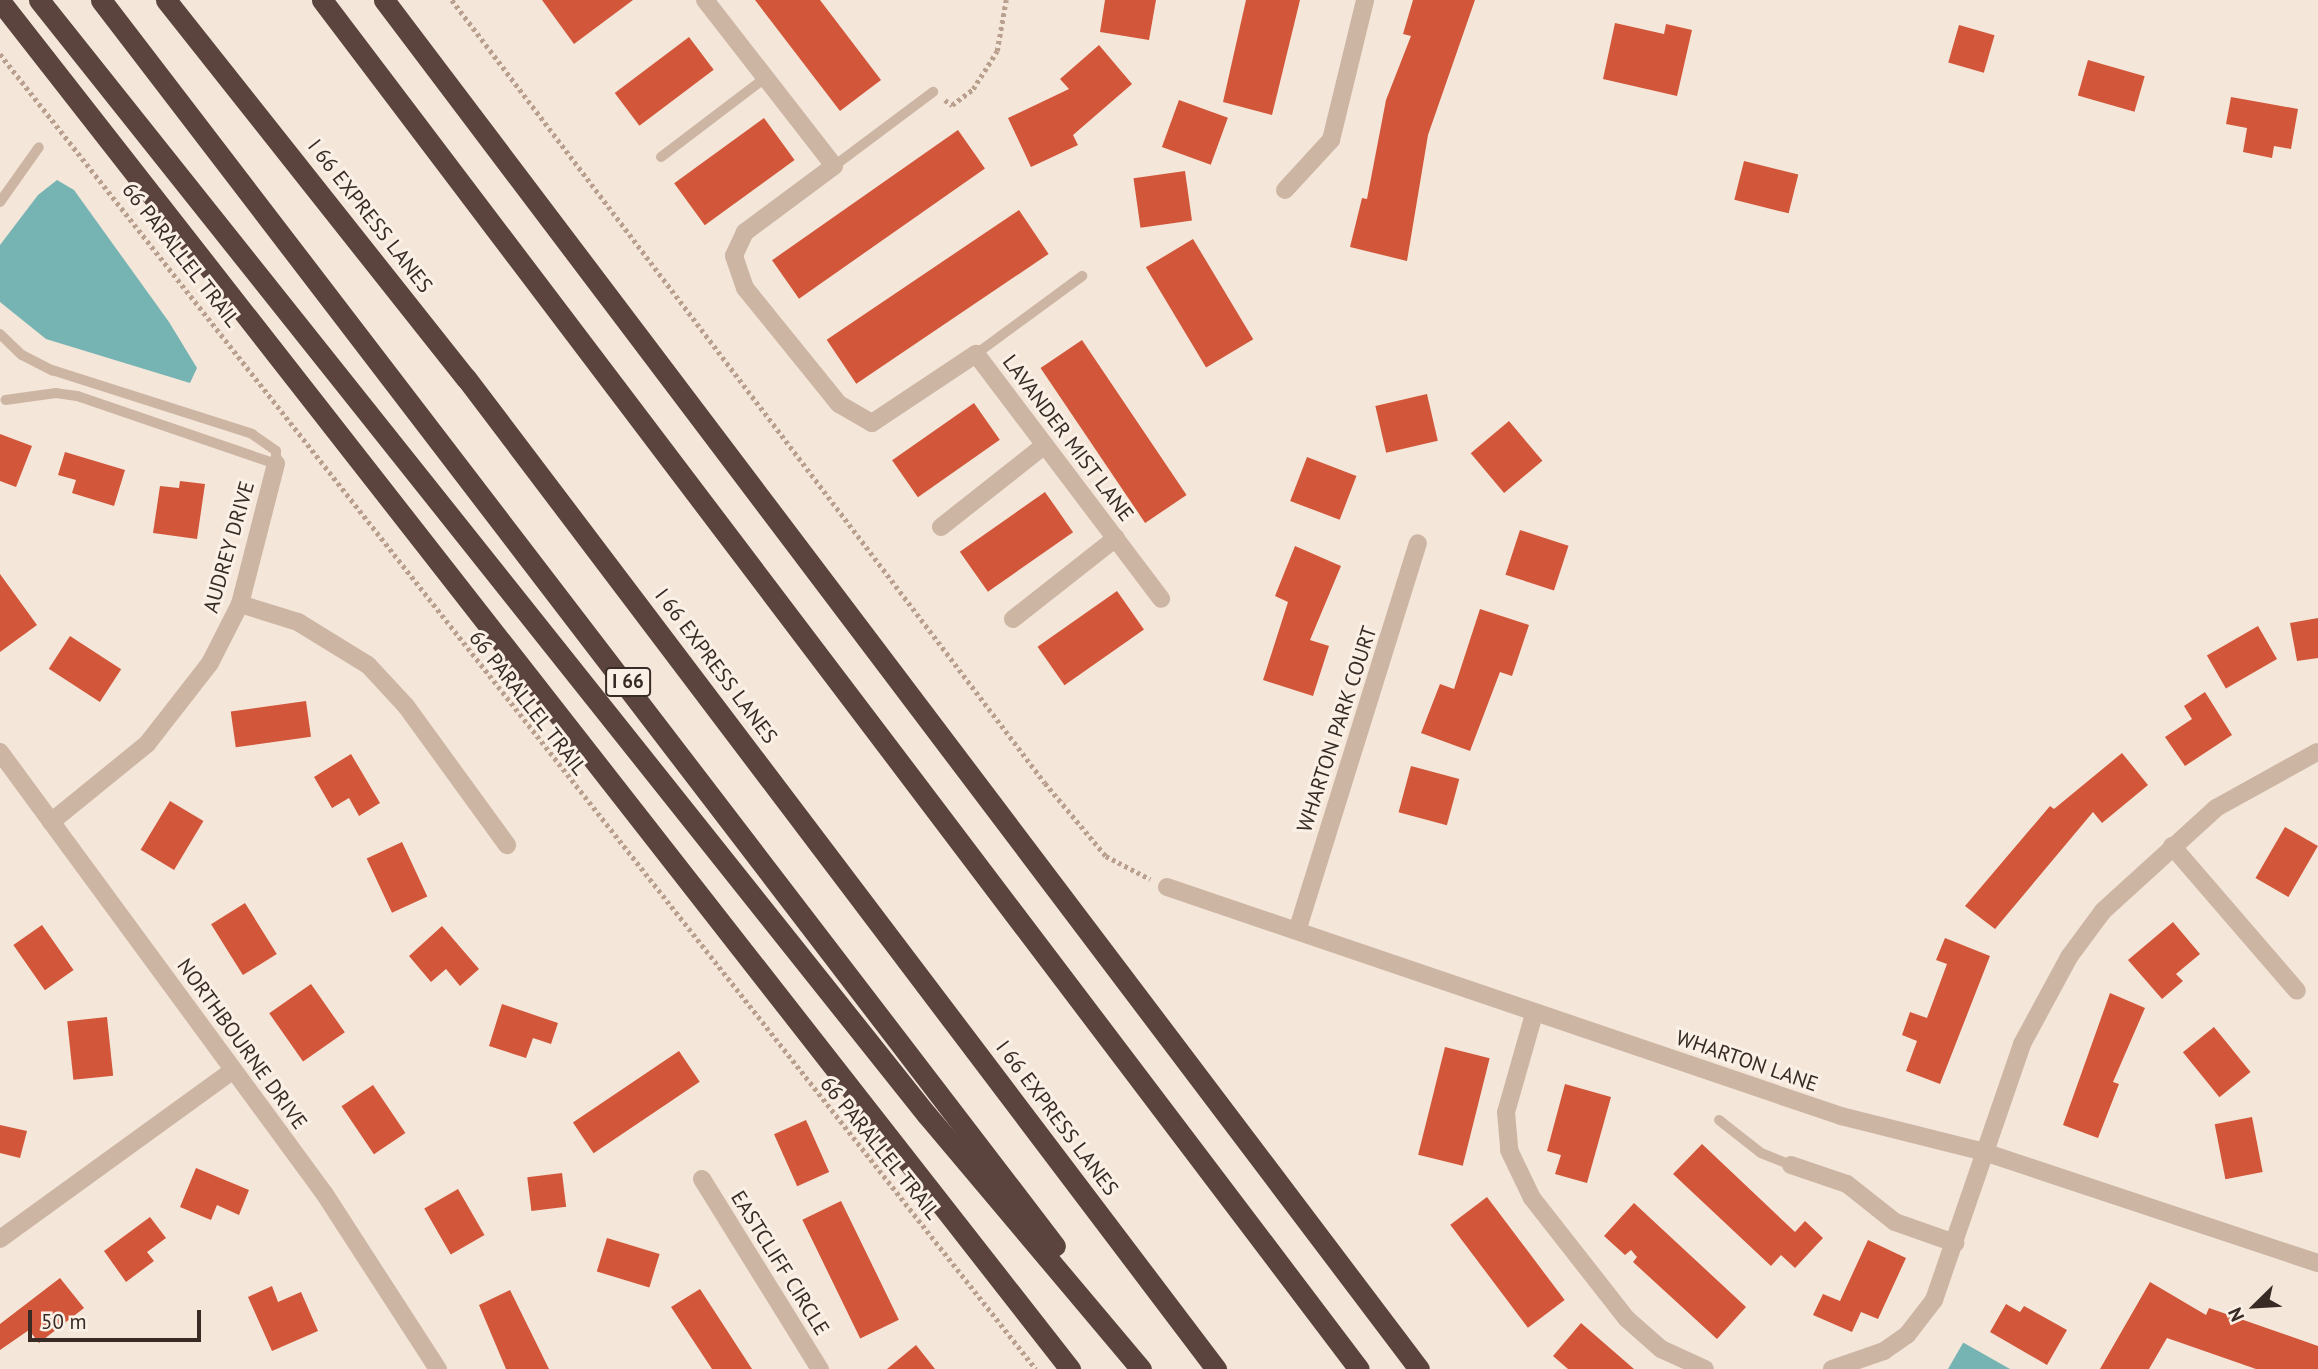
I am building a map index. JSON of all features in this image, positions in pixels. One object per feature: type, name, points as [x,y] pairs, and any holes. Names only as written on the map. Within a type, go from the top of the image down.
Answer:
[{"type":"highway","points":[[39,0],[927,1115],[1141,1369]]},
{"type":"highway","name":"I 66","points":[[101,0],[610,658],[1148,1369]]},
{"type":"highway","name":"I 66 EXPRESS LANES","points":[[166,0],[475,388],[1216,1369]]},
{"type":"highway","points":[[321,0],[1359,1369]]},
{"type":"highway","points":[[384,0],[1419,1369]]},
{"type":"highway","points":[[0,1],[1070,1369]]},
{"type":"street","points":[[705,0],[834,166]]},
{"type":"street","points":[[1285,190],[1331,140],[1365,0]]},
{"type":"street","name":"LAVANDER MIST LANE","points":[[834,166],[745,232],[734,256],[745,288],[839,404],[872,423],[976,354],[1161,598]]},
{"type":"street","points":[[941,527],[1045,445]]},
{"type":"street","name":"AUDREY DRIVE","points":[[51,822],[165,723],[210,663],[240,604],[276,464]]},
{"type":"street","points":[[1013,619],[1116,538]]},
{"type":"street","name":"WHARTON PARK COURT","points":[[1298,928],[1418,543]]},
{"type":"street","points":[[240,604],[298,622],[368,665],[406,706],[507,845]]},
{"type":"street","name":"NORTHBOURNE DRIVE","points":[[0,752],[384,1279],[438,1369]]},
{"type":"street","points":[[1832,1369],[1884,1351],[1907,1335],[1934,1300],[2022,1044],[2069,957],[2103,911],[2216,808],[2317,752]]},
{"type":"street","points":[[2172,846],[2297,991]]},
{"type":"street","name":"WHARTON LANE","points":[[1167,887],[1298,928],[1534,1014],[1840,1116],[1984,1152],[2318,1263]]},
{"type":"street","points":[[1534,1014],[1506,1112],[1509,1150],[1532,1198],[1628,1319],[1661,1349],[1705,1369]]},
{"type":"street","points":[[0,1238],[232,1071]]},
{"type":"street","points":[[1791,1165],[1828,1175],[1858,1191],[1895,1222],[1955,1243]]},
{"type":"street","name":"EASTCLIFF CIRCLE","points":[[702,1179],[820,1369]]},
{"type":"lane","points":[[661,157],[765,78]]},
{"type":"lane","points":[[834,166],[933,92]]},
{"type":"lane","points":[[0,202],[39,147]]},
{"type":"lane","points":[[976,354],[1082,276]]},
{"type":"lane","points":[[0,334],[22,355],[52,370],[252,434],[276,451],[276,464],[77,396],[5,400]]},
{"type":"lane","points":[[1719,1120],[1761,1153],[1791,1165]]},
{"type":"path","points":[[452,0],[1045,783],[1106,856],[1167,887]]},
{"type":"path","points":[[933,92],[952,106],[973,89],[997,51],[1006,0]]},
{"type":"path","name":"66 PARALLEL TRAIL","points":[[0,54],[1035,1369]]},
{"type":"water","points":[[57,180],[74,190],[169,322],[197,368],[190,383],[46,339],[0,302],[0,245],[38,195]]},
{"type":"water","points":[[1964,1343],[2010,1369],[1948,1369]]},
{"type":"building","points":[[542,0],[633,0],[574,44]]},
{"type":"building","points":[[755,0],[820,0],[881,80],[840,111]]},
{"type":"building","points":[[1105,0],[1156,0],[1149,40],[1100,32]]},
{"type":"building","points":[[1246,0],[1300,0],[1272,115],[1223,102]]},
{"type":"building","points":[[1413,0],[1475,0],[1428,135],[1407,261],[1350,247],[1362,198],[1367,199],[1386,100],[1411,36],[1403,34]]},
{"type":"building","points":[[1615,23],[1664,34],[1666,24],[1692,30],[1677,96],[1603,79]]},
{"type":"building","points":[[1959,25],[1995,35],[1984,73],[1948,62]]},
{"type":"building","points":[[689,37],[714,70],[639,126],[615,93]]},
{"type":"building","points":[[1099,45],[1132,84],[1073,135],[1078,145],[1031,167],[1008,118],[1069,89],[1060,79]]},
{"type":"building","points":[[2088,60],[2145,76],[2135,112],[2078,96]]},
{"type":"building","points":[[2231,97],[2298,109],[2291,149],[2274,146],[2272,158],[2243,152],[2247,128],[2226,124]]},
{"type":"building","points":[[1179,100],[1228,118],[1211,165],[1162,147]]},
{"type":"building","points":[[764,118],[795,160],[705,225],[674,183]]},
{"type":"building","points":[[958,130],[985,169],[799,299],[772,260]]},
{"type":"building","points":[[1744,161],[1798,175],[1789,213],[1734,200]]},
{"type":"building","points":[[1185,171],[1192,221],[1140,228],[1134,178]]},
{"type":"building","points":[[1019,210],[1049,254],[856,384],[827,340]]},
{"type":"building","points":[[1193,239],[1253,339],[1206,368],[1146,267]]},
{"type":"building","points":[[1082,340],[1187,495],[1145,523],[1041,368]]},
{"type":"building","points":[[1427,394],[1438,441],[1386,453],[1375,406]]},
{"type":"building","points":[[974,403],[1000,440],[918,497],[892,460]]},
{"type":"building","points":[[1509,421],[1542,461],[1504,493],[1471,453]]},
{"type":"building","points":[[0,434],[32,446],[16,487],[0,481]]},
{"type":"building","points":[[65,452],[125,470],[114,506],[72,493],[76,480],[58,475]]},
{"type":"building","points":[[1307,457],[1356,476],[1340,520],[1290,501]]},
{"type":"building","points":[[180,481],[205,484],[197,539],[153,533],[160,486],[179,488]]},
{"type":"building","points":[[1045,492],[1073,532],[988,592],[960,552]]},
{"type":"building","points":[[1520,530],[1569,546],[1554,590],[1505,575]]},
{"type":"building","points":[[1295,546],[1341,566],[1310,640],[1329,646],[1313,696],[1263,680],[1288,602],[1275,596]]},
{"type":"building","points":[[0,574],[37,625],[0,652]]},
{"type":"building","points":[[1117,591],[1144,630],[1065,685],[1038,647]]},
{"type":"building","points":[[1480,609],[1529,625],[1512,676],[1500,672],[1470,751],[1421,733],[1440,684],[1454,689]]},
{"type":"building","points":[[2318,618],[2318,658],[2297,661],[2290,623]]},
{"type":"building","points":[[2258,626],[2277,659],[2226,688],[2207,656]]},
{"type":"building","points":[[70,636],[121,669],[100,702],[49,669]]},
{"type":"building","points":[[2205,692],[2232,735],[2185,766],[2165,737],[2192,719],[2184,706]]},
{"type":"building","points":[[306,701],[311,737],[236,747],[231,712]]},
{"type":"building","points":[[2122,753],[2148,785],[2102,823],[2093,812],[1995,929],[1965,906],[2050,806],[2054,809]]},
{"type":"building","points":[[351,754],[380,803],[359,816],[349,798],[332,808],[314,777]]},
{"type":"building","points":[[1411,766],[1459,779],[1447,825],[1399,812]]},
{"type":"building","points":[[170,801],[203,821],[174,870],[141,850]]},
{"type":"building","points":[[2285,827],[2318,846],[2288,897],[2256,878]]},
{"type":"building","points":[[402,842],[427,896],[392,913],[367,858]]},
{"type":"building","points":[[245,903],[277,954],[243,975],[211,924]]},
{"type":"building","points":[[2173,922],[2200,954],[2176,974],[2183,981],[2162,999],[2128,960]]},
{"type":"building","points":[[42,925],[74,970],[45,990],[13,945]]},
{"type":"building","points":[[442,926],[479,969],[460,986],[446,969],[431,982],[409,956]]},
{"type":"building","points":[[1945,938],[1990,956],[1940,1084],[1906,1071],[1917,1041],[1902,1035],[1910,1012],[1927,1018],[1947,964],[1936,960]]},
{"type":"building","points":[[311,984],[345,1032],[303,1062],[269,1013]]},
{"type":"building","points":[[2110,993],[2145,1008],[2113,1082],[2119,1084],[2098,1138],[2063,1125]]},
{"type":"building","points":[[502,1004],[558,1023],[551,1044],[533,1038],[526,1058],[489,1046]]},
{"type":"building","points":[[107,1017],[113,1076],[73,1080],[67,1021]]},
{"type":"building","points":[[2214,1027],[2251,1072],[2219,1097],[2183,1052]]},
{"type":"building","points":[[1445,1047],[1490,1058],[1463,1166],[1418,1155]]},
{"type":"building","points":[[679,1051],[700,1082],[594,1153],[573,1123]]},
{"type":"building","points":[[1565,1084],[1611,1097],[1587,1183],[1555,1174],[1561,1155],[1547,1151]]},
{"type":"building","points":[[373,1085],[405,1133],[374,1154],[341,1106]]},
{"type":"building","points":[[2252,1117],[2263,1172],[2225,1179],[2215,1124]]},
{"type":"building","points":[[806,1120],[829,1172],[797,1186],[774,1134]]},
{"type":"building","points":[[0,1125],[27,1131],[20,1158],[0,1153]]},
{"type":"building","points":[[1702,1144],[1795,1232],[1805,1221],[1823,1238],[1795,1268],[1781,1255],[1771,1266],[1673,1174]]},
{"type":"building","points":[[196,1168],[249,1190],[239,1215],[217,1205],[211,1220],[180,1207]]},
{"type":"building","points":[[562,1173],[566,1207],[531,1211],[527,1177]]},
{"type":"building","points":[[458,1189],[484,1235],[451,1254],[424,1208]]},
{"type":"building","points":[[1487,1197],[1565,1300],[1528,1328],[1450,1225]]},
{"type":"building","points":[[841,1201],[899,1320],[860,1338],[802,1220]]},
{"type":"building","points":[[1634,1203],[1746,1307],[1717,1339],[1633,1262],[1637,1257],[1631,1250],[1625,1255],[1604,1236]]},
{"type":"building","points":[[150,1217],[166,1238],[147,1252],[154,1261],[126,1282],[104,1251]]},
{"type":"building","points":[[607,1238],[660,1254],[649,1288],[597,1271]]},
{"type":"building","points":[[1868,1240],[1906,1258],[1878,1319],[1861,1312],[1852,1332],[1813,1315],[1823,1294],[1840,1301]]},
{"type":"building","points":[[60,1278],[84,1308],[39,1343],[29,1330],[0,1350],[0,1324]]},
{"type":"building","points":[[2150,1282],[2206,1315],[2209,1308],[2318,1346],[2318,1369],[2256,1369],[2167,1338],[2149,1369],[2100,1369]]},
{"type":"building","points":[[272,1286],[278,1302],[301,1292],[318,1331],[272,1351],[248,1297]]},
{"type":"building","points":[[700,1289],[752,1369],[712,1369],[671,1307]]},
{"type":"building","points":[[510,1290],[549,1369],[506,1369],[479,1305]]},
{"type":"building","points":[[2006,1304],[2020,1312],[2024,1306],[2067,1330],[2047,1365],[1990,1332]]},
{"type":"building","points":[[1581,1323],[1634,1369],[1568,1369],[1553,1356]]},
{"type":"building","points":[[916,1345],[935,1369],[887,1369]]}]
